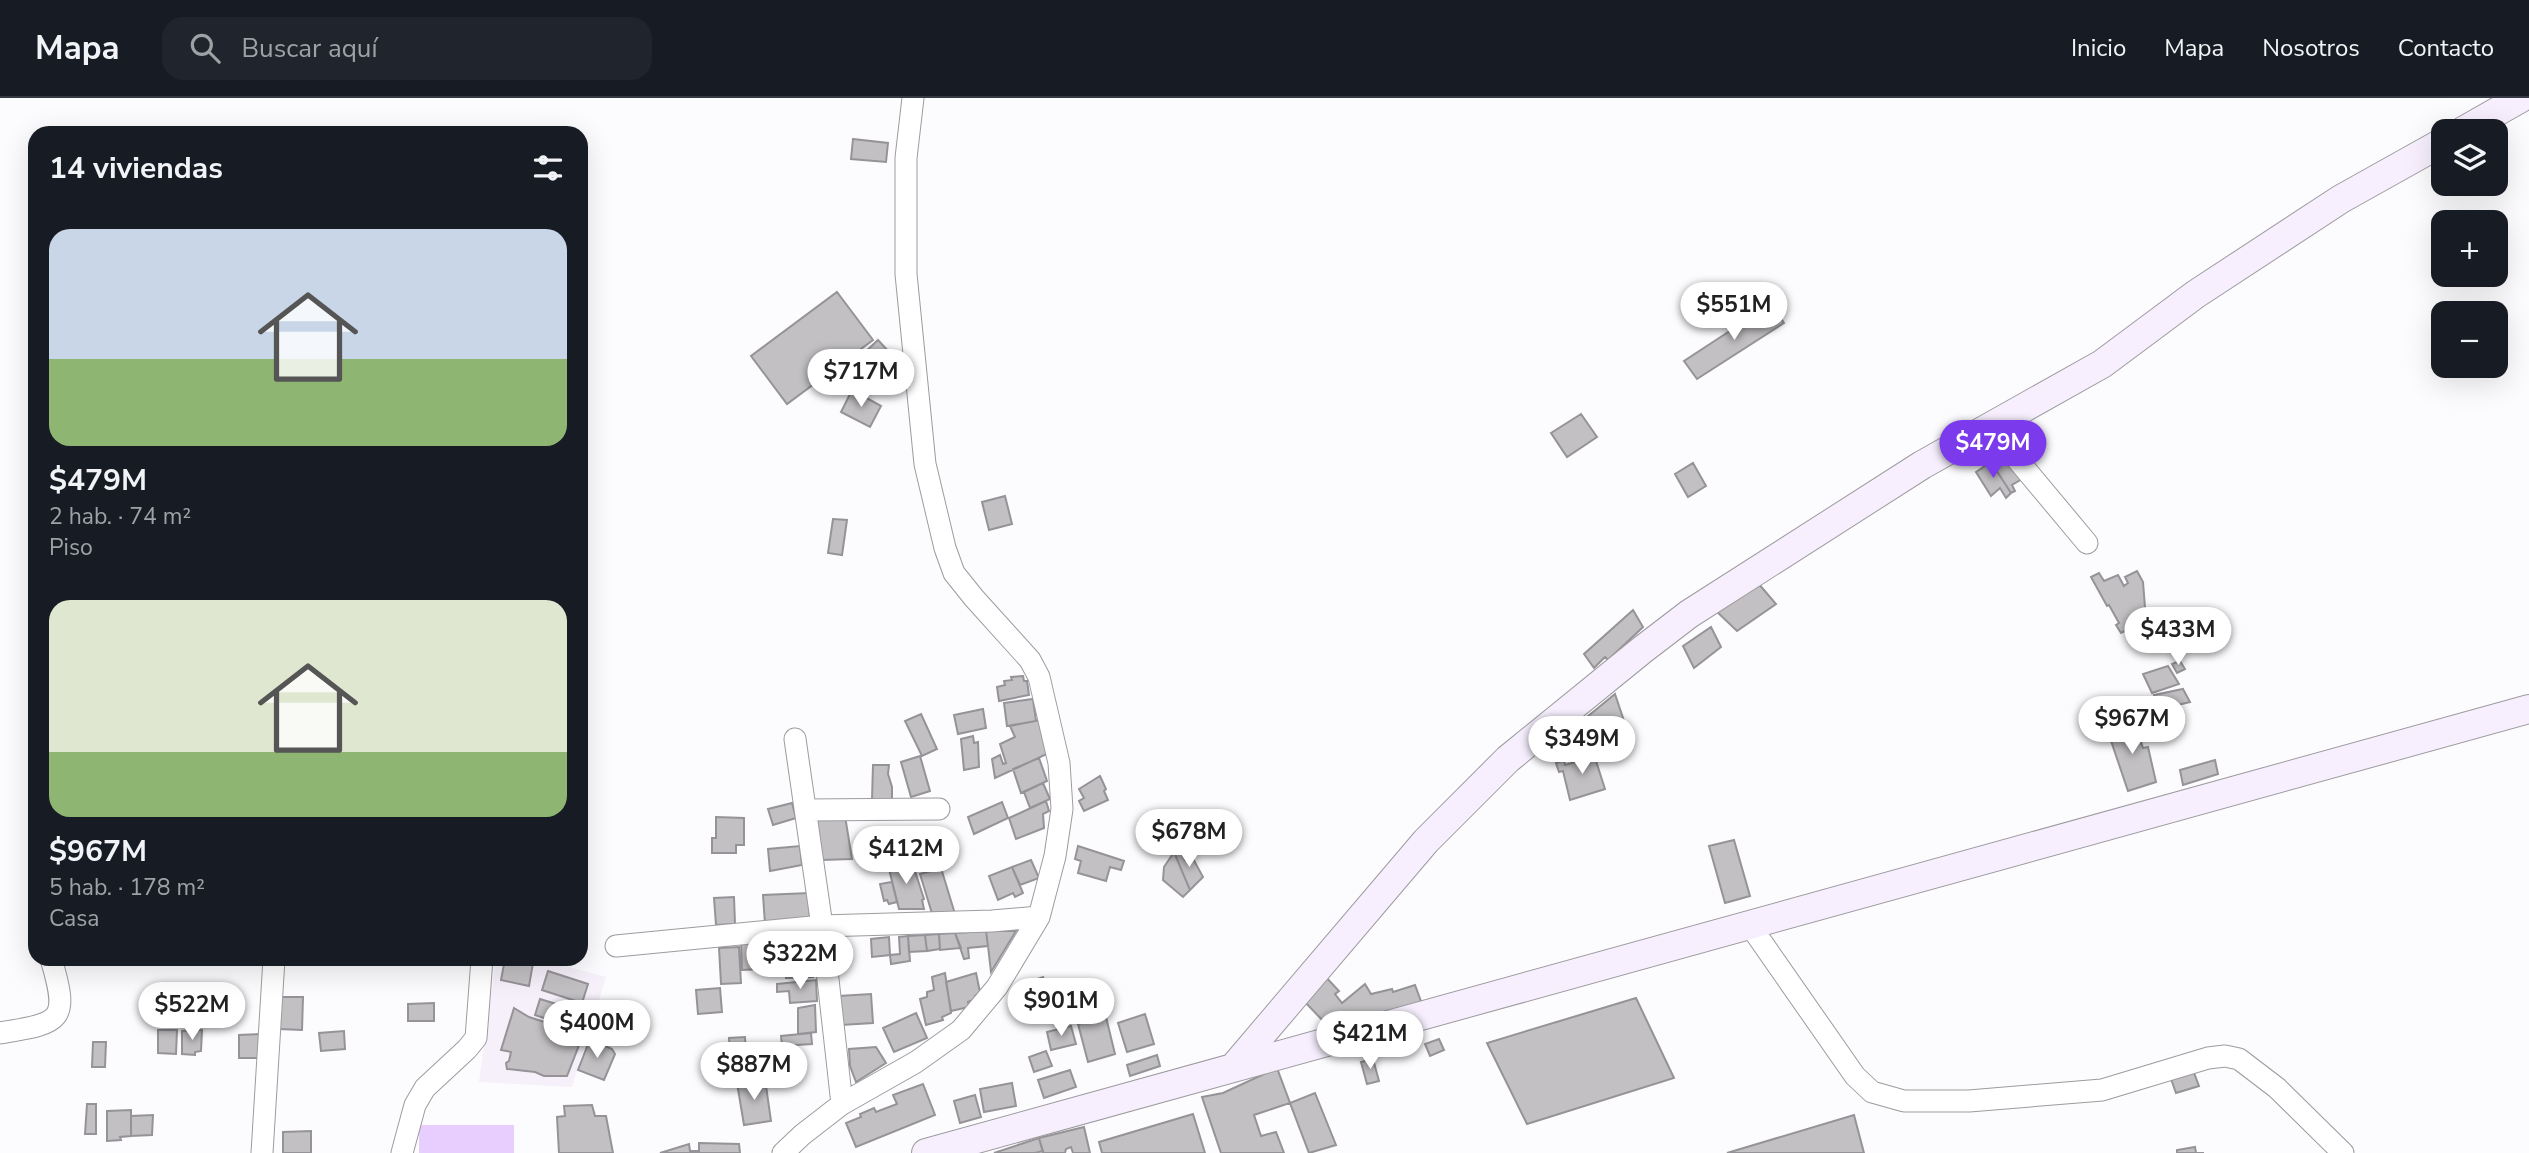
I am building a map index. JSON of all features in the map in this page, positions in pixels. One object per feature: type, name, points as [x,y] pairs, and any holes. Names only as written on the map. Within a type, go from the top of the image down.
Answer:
[{"type":"street","points":[[783,1153],[806,1144],[842,1104],[916,1062],[961,1030],[997,987],[1039,918],[1055,856],[1062,809],[1059,762],[1039,677],[1030,660],[954,573],[925,464],[906,274],[906,158],[913,98]]},
{"type":"street","points":[[2484,119],[2521,98]]},
{"type":"street","points":[[1233,1068],[1426,841],[1508,759],[1582,697],[1689,614],[1922,466],[2102,364],[2196,294],[2341,199],[2431,149]]},
{"type":"street","points":[[1991,428],[2087,543]]},
{"type":"street","points":[[926,1153],[984,1145],[1233,1068],[2529,709]]},
{"type":"street","points":[[795,739],[822,926],[842,1104]]},
{"type":"street","points":[[805,810],[939,809]]},
{"type":"street","points":[[616,946],[822,926],[1039,918]]},
{"type":"street","points":[[1749,924],[1856,1076],[1872,1092],[1904,1101],[1969,1101],[2071,1094],[2102,1090],[2208,1058],[2225,1056],[2239,1059],[2277,1088],[2343,1153]]},
{"type":"street","points":[[0,1033],[41,1026],[50,1023],[57,1016],[61,999],[53,966]]},
{"type":"street","points":[[262,1153],[274,966]]},
{"type":"street","points":[[402,1153],[415,1105],[425,1088],[476,1038],[481,966]]},
{"type":"shaded area","points":[[495,966],[564,966],[606,977],[572,1087],[479,1082]]},
{"type":"shaded area","points":[[419,1125],[514,1125],[514,1153],[419,1153]]},
{"type":"building","points":[[853,139],[888,143],[886,162],[851,159]]},
{"type":"building","points":[[837,292],[873,340],[787,404],[751,356]]},
{"type":"building","points":[[1771,304],[1784,323],[1697,379],[1684,361]]},
{"type":"building","points":[[878,340],[889,352],[879,362],[890,373],[866,396],[847,369]]},
{"type":"building","points":[[852,390],[881,406],[870,427],[841,412]]},
{"type":"building","points":[[1581,414],[1597,437],[1567,457],[1551,433]]},
{"type":"building","points":[[2010,454],[2024,478],[2012,485],[2015,491],[2011,493],[1991,462],[1999,456],[2001,460]]},
{"type":"building","points":[[1991,462],[2011,493],[2006,498],[2000,488],[1991,496],[1976,472]]},
{"type":"building","points":[[1693,463],[1706,486],[1688,497],[1675,474]]},
{"type":"building","points":[[1005,496],[1012,524],[989,530],[982,502]]},
{"type":"building","points":[[833,519],[847,520],[842,555],[828,553]]},
{"type":"building","points":[[2137,571],[2143,582],[2146,620],[2121,633],[2116,625],[2119,623],[2091,577],[2099,573],[2104,581],[2118,575],[2124,586],[2128,583],[2125,577]]},
{"type":"building","points":[[1758,583],[1776,604],[1737,631],[1715,610]]},
{"type":"building","points":[[1633,610],[1643,627],[1608,660],[1605,657],[1594,668],[1584,654]]},
{"type":"building","points":[[2157,614],[2163,625],[2133,645],[2125,631]]},
{"type":"building","points":[[1711,627],[1721,647],[1694,668],[1683,646]]},
{"type":"building","points":[[2180,661],[2185,669],[2177,673],[2172,664]]},
{"type":"building","points":[[2168,666],[2179,684],[2152,693],[2143,674]]},
{"type":"building","points":[[1023,676],[1024,681],[1027,681],[1029,695],[999,701],[997,687],[1005,685],[1004,681],[1012,680],[1011,677]]},
{"type":"building","points":[[2183,689],[2190,702],[2161,709],[2154,695]]},
{"type":"building","points":[[1615,694],[1625,724],[1611,735],[1587,717]]},
{"type":"building","points":[[1033,699],[1036,721],[1007,726],[1004,703]]},
{"type":"building","points":[[983,709],[986,728],[958,734],[954,715]]},
{"type":"building","points":[[921,714],[937,749],[922,756],[905,721]]},
{"type":"building","points":[[1041,720],[1049,753],[995,778],[992,759],[1000,755],[1003,764],[1006,763],[1000,744],[1015,737],[1010,726]]},
{"type":"building","points":[[2134,722],[2143,748],[2148,747],[2156,782],[2128,791],[2107,729]]},
{"type":"building","points":[[1572,730],[1585,741],[1565,749],[1558,742]]},
{"type":"building","points":[[973,736],[974,743],[978,742],[979,767],[964,770],[961,739]]},
{"type":"building","points":[[1599,751],[1602,759],[1596,761],[1605,789],[1570,800],[1563,771],[1559,772],[1556,763],[1564,760],[1565,765],[1592,757],[1591,754]]},
{"type":"building","points":[[920,756],[930,791],[911,797],[901,762]]},
{"type":"building","points":[[1039,758],[1047,781],[1021,793],[1013,769]]},
{"type":"building","points":[[2215,760],[2218,774],[2183,785],[2180,770]]},
{"type":"building","points":[[873,765],[889,765],[892,799],[872,800]]},
{"type":"building","points":[[1100,776],[1108,800],[1084,811],[1079,801],[1084,798],[1079,789]]},
{"type":"building","points":[[1043,783],[1050,799],[1030,808],[1024,792]]},
{"type":"building","points":[[1046,801],[1049,811],[1043,814],[1044,828],[1016,839],[1009,818]]},
{"type":"building","points":[[1002,802],[1008,818],[974,834],[968,817]]},
{"type":"building","points":[[792,803],[796,818],[773,825],[768,809]]},
{"type":"building","points":[[845,816],[852,859],[822,860],[816,817]]},
{"type":"building","points":[[716,817],[744,818],[744,845],[736,845],[736,853],[712,853],[712,838],[716,838]]},
{"type":"building","points":[[922,840],[930,864],[915,868],[908,844]]},
{"type":"building","points":[[1734,840],[1750,896],[1725,903],[1709,846]]},
{"type":"building","points":[[800,846],[802,865],[770,871],[768,849]]},
{"type":"building","points":[[1078,846],[1124,861],[1121,870],[1110,867],[1106,881],[1078,873],[1081,861],[1075,859]]},
{"type":"building","points":[[1179,848],[1185,860],[1191,855],[1203,877],[1190,890],[1174,852]]},
{"type":"building","points":[[1174,852],[1190,890],[1183,897],[1163,880],[1164,867]]},
{"type":"building","points":[[1031,860],[1039,878],[1020,885],[1012,867]]},
{"type":"building","points":[[912,862],[924,899],[924,909],[899,909],[888,865]]},
{"type":"building","points":[[1012,867],[1023,893],[1015,897],[1013,893],[998,900],[989,876]]},
{"type":"building","points":[[941,868],[955,914],[934,920],[920,874]]},
{"type":"building","points":[[892,882],[897,902],[889,904],[887,900],[884,901],[880,884]]},
{"type":"building","points":[[809,893],[810,922],[765,924],[763,895]]},
{"type":"building","points":[[734,897],[735,924],[716,925],[714,898]]},
{"type":"building","points":[[986,931],[988,946],[968,948],[969,958],[964,959],[955,933]]},
{"type":"building","points":[[986,931],[1016,931],[991,972],[988,946]]},
{"type":"building","points":[[955,933],[961,948],[940,950],[939,934]]},
{"type":"building","points":[[939,934],[940,949],[927,951],[925,935]]},
{"type":"building","points":[[925,935],[927,951],[909,952],[908,936]]},
{"type":"building","points":[[908,936],[910,961],[891,964],[890,955],[900,954],[899,937]]},
{"type":"building","points":[[889,937],[890,955],[872,957],[871,939]]},
{"type":"building","points":[[762,940],[763,969],[742,970],[741,941]]},
{"type":"building","points":[[811,940],[812,955],[790,956],[789,941]]},
{"type":"building","points":[[781,945],[782,973],[763,973],[762,946]]},
{"type":"building","points":[[739,947],[741,983],[721,984],[719,948]]},
{"type":"building","points":[[786,960],[812,960],[813,977],[786,978]]},
{"type":"building","points":[[504,966],[532,966],[529,986],[501,980]]},
{"type":"building","points":[[548,971],[588,984],[582,1003],[542,990]]},
{"type":"building","points":[[945,973],[951,1013],[942,1017],[943,1020],[926,1025],[920,999],[927,997],[927,992],[934,990],[932,977]]},
{"type":"building","points":[[976,973],[980,992],[975,996],[976,999],[968,1002],[969,1007],[951,1011],[946,982]]},
{"type":"building","points":[[1323,974],[1339,991],[1335,994],[1342,1003],[1365,984],[1371,994],[1392,989],[1393,992],[1415,985],[1422,1004],[1327,1025],[1302,999]]},
{"type":"building","points":[[1043,977],[1049,996],[1027,1004],[1020,985]]},
{"type":"building","points":[[816,980],[817,1001],[790,1003],[789,991],[777,992],[777,984]]},
{"type":"building","points":[[720,988],[722,1012],[698,1014],[696,990]]},
{"type":"building","points":[[871,994],[873,1023],[841,1025],[839,996]]},
{"type":"building","points":[[279,997],[303,997],[302,1030],[279,1029]]},
{"type":"building","points":[[1636,998],[1674,1078],[1527,1124],[1487,1043]]},
{"type":"building","points":[[540,999],[579,1011],[574,1028],[535,1015]]},
{"type":"building","points":[[434,1003],[434,1021],[408,1021],[408,1004]]},
{"type":"building","points":[[815,1005],[816,1032],[798,1034],[798,1008]]},
{"type":"building","points":[[514,1008],[529,1017],[569,1030],[581,1040],[567,1076],[544,1076],[535,1072],[507,1069],[506,1063],[511,1052],[501,1050]]},
{"type":"building","points":[[916,1013],[927,1038],[894,1052],[883,1028]]},
{"type":"building","points":[[1145,1014],[1154,1044],[1127,1052],[1118,1023]]},
{"type":"building","points":[[1106,1017],[1115,1054],[1088,1062],[1078,1024]]},
{"type":"building","points":[[1071,1026],[1076,1044],[1051,1050],[1047,1032]]},
{"type":"building","points":[[158,1030],[177,1030],[176,1054],[158,1053]]},
{"type":"building","points":[[202,1030],[201,1051],[195,1052],[195,1055],[182,1054],[182,1031]]},
{"type":"building","points":[[344,1031],[345,1049],[321,1051],[319,1033]]},
{"type":"building","points":[[811,1033],[812,1044],[782,1046],[781,1036]]},
{"type":"building","points":[[262,1034],[261,1058],[239,1058],[239,1035]]},
{"type":"building","points":[[745,1037],[746,1054],[730,1055],[729,1038]]},
{"type":"building","points":[[590,1039],[612,1049],[615,1054],[604,1080],[578,1070]]},
{"type":"building","points":[[1439,1039],[1444,1050],[1430,1056],[1425,1044]]},
{"type":"building","points":[[93,1042],[106,1042],[105,1067],[92,1067]]},
{"type":"building","points":[[876,1047],[886,1063],[856,1082],[850,1066],[849,1049]]},
{"type":"building","points":[[1046,1051],[1052,1066],[1034,1072],[1029,1057]]},
{"type":"building","points":[[1157,1055],[1160,1066],[1130,1076],[1127,1065]]},
{"type":"building","points":[[1373,1059],[1379,1081],[1367,1084],[1361,1062]]},
{"type":"building","points":[[1277,1068],[1290,1103],[1254,1115],[1261,1136],[1276,1132],[1284,1153],[1221,1153],[1202,1097],[1223,1093]]},
{"type":"building","points":[[1070,1070],[1076,1087],[1044,1098],[1038,1080]]},
{"type":"building","points":[[2193,1070],[2199,1086],[2176,1093],[2170,1076]]},
{"type":"building","points":[[765,1079],[771,1121],[744,1125],[737,1083]]},
{"type":"building","points":[[1012,1083],[1016,1106],[984,1112],[980,1089]]},
{"type":"building","points":[[923,1084],[935,1115],[856,1147],[846,1123],[874,1108],[876,1112],[897,1104],[893,1095]]},
{"type":"building","points":[[1315,1093],[1336,1145],[1309,1153],[1290,1103]]},
{"type":"building","points":[[975,1095],[981,1117],[960,1123],[954,1101]]},
{"type":"building","points":[[87,1104],[96,1104],[96,1134],[85,1134]]},
{"type":"building","points":[[592,1105],[595,1116],[606,1116],[613,1153],[559,1153],[557,1117],[565,1116],[564,1106]]},
{"type":"building","points":[[131,1110],[131,1136],[107,1141],[107,1111]]},
{"type":"building","points":[[1193,1114],[1205,1153],[1102,1153],[1099,1142]]},
{"type":"building","points":[[153,1115],[152,1135],[131,1136],[131,1116]]},
{"type":"building","points":[[1854,1115],[1864,1153],[1727,1153]]},
{"type":"building","points":[[1084,1127],[1090,1153],[1073,1153],[1071,1147],[1066,1149],[1065,1153],[1043,1153],[1039,1138]]},
{"type":"building","points":[[311,1131],[311,1153],[283,1153],[283,1132]]},
{"type":"building","points":[[1039,1138],[1043,1151],[994,1153]]},
{"type":"building","points":[[699,1143],[739,1144],[740,1153],[660,1153],[689,1144],[690,1151],[699,1151]]},
{"type":"building","points":[[2195,1147],[2196,1153],[2177,1153],[2177,1150]]}]
